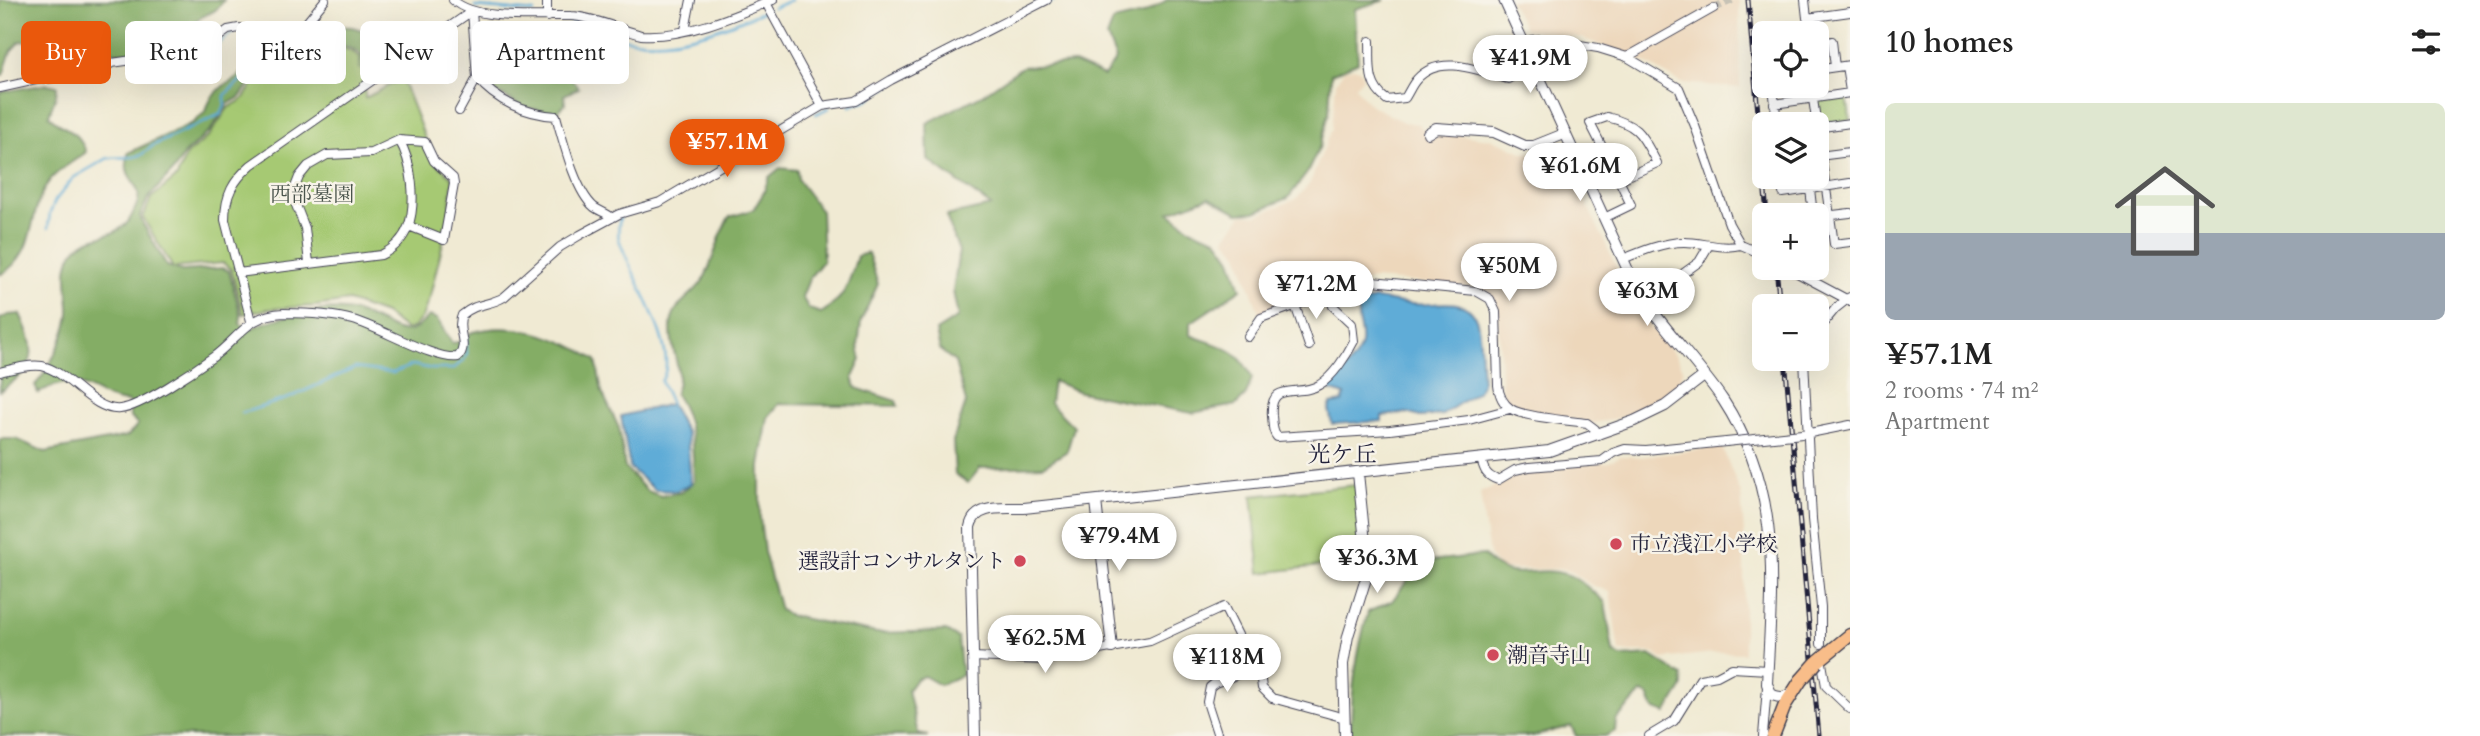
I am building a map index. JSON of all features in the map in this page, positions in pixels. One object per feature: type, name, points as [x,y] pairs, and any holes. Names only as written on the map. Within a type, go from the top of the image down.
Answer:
[{"type":"main road","points":[[1773,736],[1792,692],[1801,680],[1850,635]]},
{"type":"street","points":[[0,88],[36,80],[92,74],[112,63],[197,47],[213,41],[228,30],[239,28],[267,39],[286,38],[298,33],[325,0]]},
{"type":"street","points":[[453,0],[472,11],[547,17],[573,15],[651,36],[685,30],[768,1],[822,106]]},
{"type":"street","points":[[547,0],[547,17]]},
{"type":"street","points":[[685,30],[691,0],[700,0]]},
{"type":"street","points":[[0,372],[38,366],[52,369],[104,406],[118,410],[133,406],[159,392],[214,357],[251,321],[282,313],[338,317],[384,331],[439,356],[458,357],[464,345],[459,322],[470,308],[504,297],[560,247],[612,218],[660,202],[822,106],[856,101],[891,80],[1047,0]]},
{"type":"street","points":[[1504,0],[1564,134],[1645,301],[1738,424],[1751,452],[1763,491],[1771,549],[1768,684],[1763,736]]},
{"type":"street","points":[[1805,0],[1807,18],[1850,12]]},
{"type":"street","points":[[1627,57],[1714,8]]},
{"type":"street","points":[[472,11],[473,21]]},
{"type":"street","points":[[251,321],[225,220],[225,204],[238,177],[472,11]]},
{"type":"street","points":[[1524,43],[1544,39],[1586,45],[1627,57],[1679,88],[1729,224],[1741,245]]},
{"type":"street","points":[[1370,41],[1371,79],[1377,94],[1387,100],[1405,98],[1417,79],[1433,66],[1454,65],[1508,79],[1533,64]]},
{"type":"street","points":[[1832,41],[1835,67]]},
{"type":"street","points":[[1774,104],[1850,92],[1848,66],[1829,68]]},
{"type":"street","points":[[459,111],[474,84]]},
{"type":"street","points":[[484,84],[493,94],[522,109],[556,116],[571,167],[588,200],[612,218]]},
{"type":"street","points":[[1774,98],[1775,112]]},
{"type":"street","points":[[1813,99],[1815,112]]},
{"type":"street","points":[[1604,218],[1631,205],[1590,123],[1607,117],[1622,120],[1639,131],[1657,163],[1619,180]]},
{"type":"street","points":[[1829,126],[1850,123]]},
{"type":"street","points":[[1428,133],[1436,128],[1494,132],[1525,146],[1534,146],[1564,134]]},
{"type":"street","points":[[238,273],[382,255],[393,249],[409,226],[412,185],[410,167],[399,139]]},
{"type":"street","points":[[309,263],[305,228],[292,195],[299,177],[308,166],[327,155],[371,153],[399,139],[425,142],[434,161],[453,178],[443,240],[409,226]]},
{"type":"street","points":[[1829,155],[1850,152]]},
{"type":"street","points":[[1829,186],[1850,183]]},
{"type":"street","points":[[1782,189],[1783,193],[1810,189],[1813,203]]},
{"type":"street","points":[[1826,189],[1834,244],[1850,242]]},
{"type":"street","points":[[1831,216],[1850,213]]},
{"type":"street","points":[[1623,259],[1665,244],[1682,242],[1722,247],[1741,245],[1752,250]]},
{"type":"street","points":[[1645,301],[1699,262],[1709,245]]},
{"type":"street","points":[[1812,280],[1849,299],[1829,316]]},
{"type":"street","points":[[1248,337],[1261,318],[1357,283],[1372,281],[1476,291],[1490,299],[1496,312],[1499,395],[1510,409],[1587,423],[1598,435]]},
{"type":"street","points":[[1329,293],[1333,306],[1352,324],[1354,341],[1324,382],[1310,390],[1282,392],[1274,397],[1271,405],[1274,433],[1277,437],[1390,430],[1469,419],[1510,409]]},
{"type":"street","points":[[1295,305],[1308,346]]},
{"type":"street","points":[[1804,371],[1805,434],[1822,617],[1821,643]]},
{"type":"street","points":[[975,736],[970,527],[972,518],[985,510],[1024,509],[1549,451],[1598,435],[1665,406],[1704,376]]},
{"type":"street","points":[[1481,459],[1484,471],[1490,478],[1498,480],[1515,470],[1529,467],[1602,461],[1625,449],[1646,450],[1805,434],[1850,425]]},
{"type":"street","points":[[1345,736],[1343,664],[1348,636],[1368,572],[1358,473]]},
{"type":"street","points":[[1096,501],[1112,648]]},
{"type":"street","points":[[973,657],[1043,660],[1150,641],[1224,607],[1236,634],[1259,666],[1262,688],[1272,698],[1345,718]]},
{"type":"street","points":[[1218,736],[1207,702],[1210,687],[1215,682],[1243,672],[1254,662]]},
{"type":"street","points":[[1820,663],[1826,687],[1849,706]]},
{"type":"street","points":[[1649,736],[1674,720],[1700,679],[1717,676],[1732,668],[1768,670]]},
{"type":"street","points":[[1768,684],[1772,695],[1780,698],[1785,698],[1792,692]]},
{"type":"shaded area","points":[[1510,0],[1739,0],[1740,88],[1682,83],[1644,62],[1582,38],[1525,29]]},
{"type":"shaded area","points":[[1354,68],[1361,71],[1363,78],[1355,86],[1369,104],[1403,122],[1418,124],[1433,139],[1441,133],[1490,139],[1524,153],[1548,148],[1563,153],[1631,298],[1683,369],[1680,382],[1670,391],[1626,416],[1594,423],[1515,409],[1502,397],[1498,310],[1489,293],[1476,287],[1373,279],[1264,314],[1259,313],[1238,254],[1225,238],[1242,215],[1255,216],[1296,199],[1310,183],[1332,129],[1336,83],[1344,70]]},
{"type":"shaded area","name":"市立浅江小学校","points":[[1722,447],[1741,494],[1744,533],[1744,653],[1721,652],[1662,659],[1654,652],[1619,652],[1610,592],[1591,585],[1564,569],[1500,569],[1489,555],[1480,493],[1524,473],[1609,462],[1621,456],[1641,457]]},
{"type":"green space","points":[[0,0],[224,0],[216,9],[197,21],[125,21],[125,53],[111,52],[111,21],[21,21],[21,41],[11,51],[3,75],[0,75]]},
{"type":"green space","points":[[1167,0],[1385,0],[1355,9],[1358,62],[1331,74],[1329,113],[1320,146],[1307,173],[1288,198],[1255,212],[1238,213],[1209,197],[1169,212],[1192,230],[1217,239],[1231,259],[1241,289],[1190,323],[1190,335],[1219,345],[1241,359],[1252,378],[1246,395],[1236,405],[1192,413],[1080,392],[1053,381],[1050,403],[1074,427],[1067,451],[1043,466],[980,468],[968,483],[955,474],[953,441],[966,402],[955,362],[940,350],[936,331],[958,317],[953,291],[959,251],[946,216],[991,206],[928,160],[927,123],[982,95],[1022,67],[1074,63],[1104,76],[1116,59],[1107,37],[1113,21],[1143,14]]},
{"type":"green space","points":[[346,27],[360,29],[360,53],[347,47]]},
{"type":"green space","name":"西部墓園","points":[[346,49],[360,58],[360,84],[365,84],[365,98],[392,84],[404,84],[434,161],[453,178],[449,217],[430,296],[422,317],[414,327],[406,330],[385,314],[348,301],[243,314],[231,269],[223,263],[173,268],[143,218],[151,198],[177,177],[186,155],[209,136],[228,108],[243,99],[253,84],[346,84]]},
{"type":"green space","points":[[236,79],[236,84],[250,84],[240,97],[228,104],[210,131],[184,154],[175,169],[148,198],[140,216],[167,266],[182,271],[223,268],[229,271],[241,316],[240,324],[249,329],[299,314],[340,310],[358,313],[405,332],[416,328],[429,316],[437,319],[452,343],[465,341],[470,333],[502,328],[535,333],[567,344],[596,360],[602,392],[619,428],[625,468],[647,491],[661,496],[682,492],[694,481],[689,425],[675,394],[678,369],[671,330],[674,314],[702,282],[729,217],[753,210],[769,177],[780,168],[797,170],[798,180],[821,211],[823,261],[810,277],[802,297],[809,309],[821,313],[836,302],[845,289],[857,256],[868,253],[878,284],[861,321],[858,346],[861,360],[853,377],[856,388],[896,401],[898,406],[779,404],[768,417],[760,466],[760,518],[764,552],[780,610],[791,616],[877,633],[946,631],[958,638],[962,675],[940,685],[924,676],[916,679],[908,690],[918,734],[928,736],[0,736],[0,439],[16,439],[45,452],[128,436],[138,424],[130,417],[129,402],[115,400],[77,384],[54,386],[38,393],[35,385],[51,361],[68,321],[67,268],[72,254],[77,247],[91,239],[121,228],[127,223],[137,204],[137,189],[127,169],[128,153],[193,123],[204,113],[212,97],[223,86]]},
{"type":"green space","points":[[48,84],[57,86],[49,116],[75,135],[86,152],[51,179],[43,191],[22,254],[0,275],[0,92]]},
{"type":"green space","points":[[492,84],[576,84],[579,88],[564,95],[565,104],[556,113],[523,107],[494,91]]},
{"type":"green space","points":[[1847,96],[1850,120],[1829,123],[1829,112],[1817,112],[1815,100]]},
{"type":"green space","points":[[20,314],[30,339],[31,358],[21,374],[0,391],[0,319]]},
{"type":"green space","points":[[1356,485],[1364,561],[1260,573],[1252,496]]},
{"type":"green space","points":[[1483,555],[1503,570],[1522,573],[1542,571],[1570,576],[1605,602],[1613,652],[1621,657],[1650,655],[1682,676],[1683,686],[1666,713],[1654,709],[1648,695],[1641,693],[1616,720],[1615,731],[1605,736],[1576,736],[1571,726],[1534,736],[1351,736],[1355,673],[1368,612],[1392,601],[1416,569],[1430,561]]},
{"type":"water","points":[[1374,299],[1412,304],[1456,304],[1471,311],[1478,324],[1480,340],[1482,384],[1478,391],[1442,415],[1420,417],[1407,413],[1382,416],[1382,421],[1332,424],[1329,409],[1331,404],[1342,402],[1345,395],[1328,390],[1359,350],[1361,338],[1358,312],[1361,303]]},
{"type":"water","points":[[671,404],[687,434],[691,484],[676,491],[655,490],[630,468],[621,416]]},
{"type":"waterway","points":[[773,8],[791,0]]},
{"type":"waterway","points":[[1048,4],[1055,0]]},
{"type":"waterway","points":[[475,7],[534,12]]},
{"type":"waterway","points":[[568,20],[622,38],[657,41],[705,33],[767,10]]},
{"type":"waterway","points":[[222,41],[233,32]]},
{"type":"waterway","points":[[48,228],[55,201],[73,178],[108,158],[141,155],[154,145],[221,114],[225,95],[237,84]]},
{"type":"waterway","points":[[850,106],[867,100],[890,85]]},
{"type":"waterway","points":[[816,114],[829,108]]},
{"type":"waterway","points":[[620,217],[619,239],[660,332],[666,368],[661,381],[671,404]]},
{"type":"waterway","points":[[464,325],[471,313]]},
{"type":"waterway","points":[[242,413],[289,398],[355,368],[393,373],[413,365],[453,369],[464,360],[467,353],[466,338]]},
{"type":"tunnel","points":[[1714,8],[1732,0]]},
{"type":"railway","points":[[1748,0],[1766,203]]},
{"type":"railway","points":[[1777,280],[1779,294]]},
{"type":"railway","points":[[1786,371],[1819,736]]},
{"type":"place","name":"市立浅江小学校","points":[[1616,544]]},
{"type":"place","name":"選設計コンサルタント","points":[[1020,561]]},
{"type":"place","name":"潮音寺山","points":[[1493,655]]},
{"type":"district","name":"光ケ丘","points":[[1342,454]]}]
